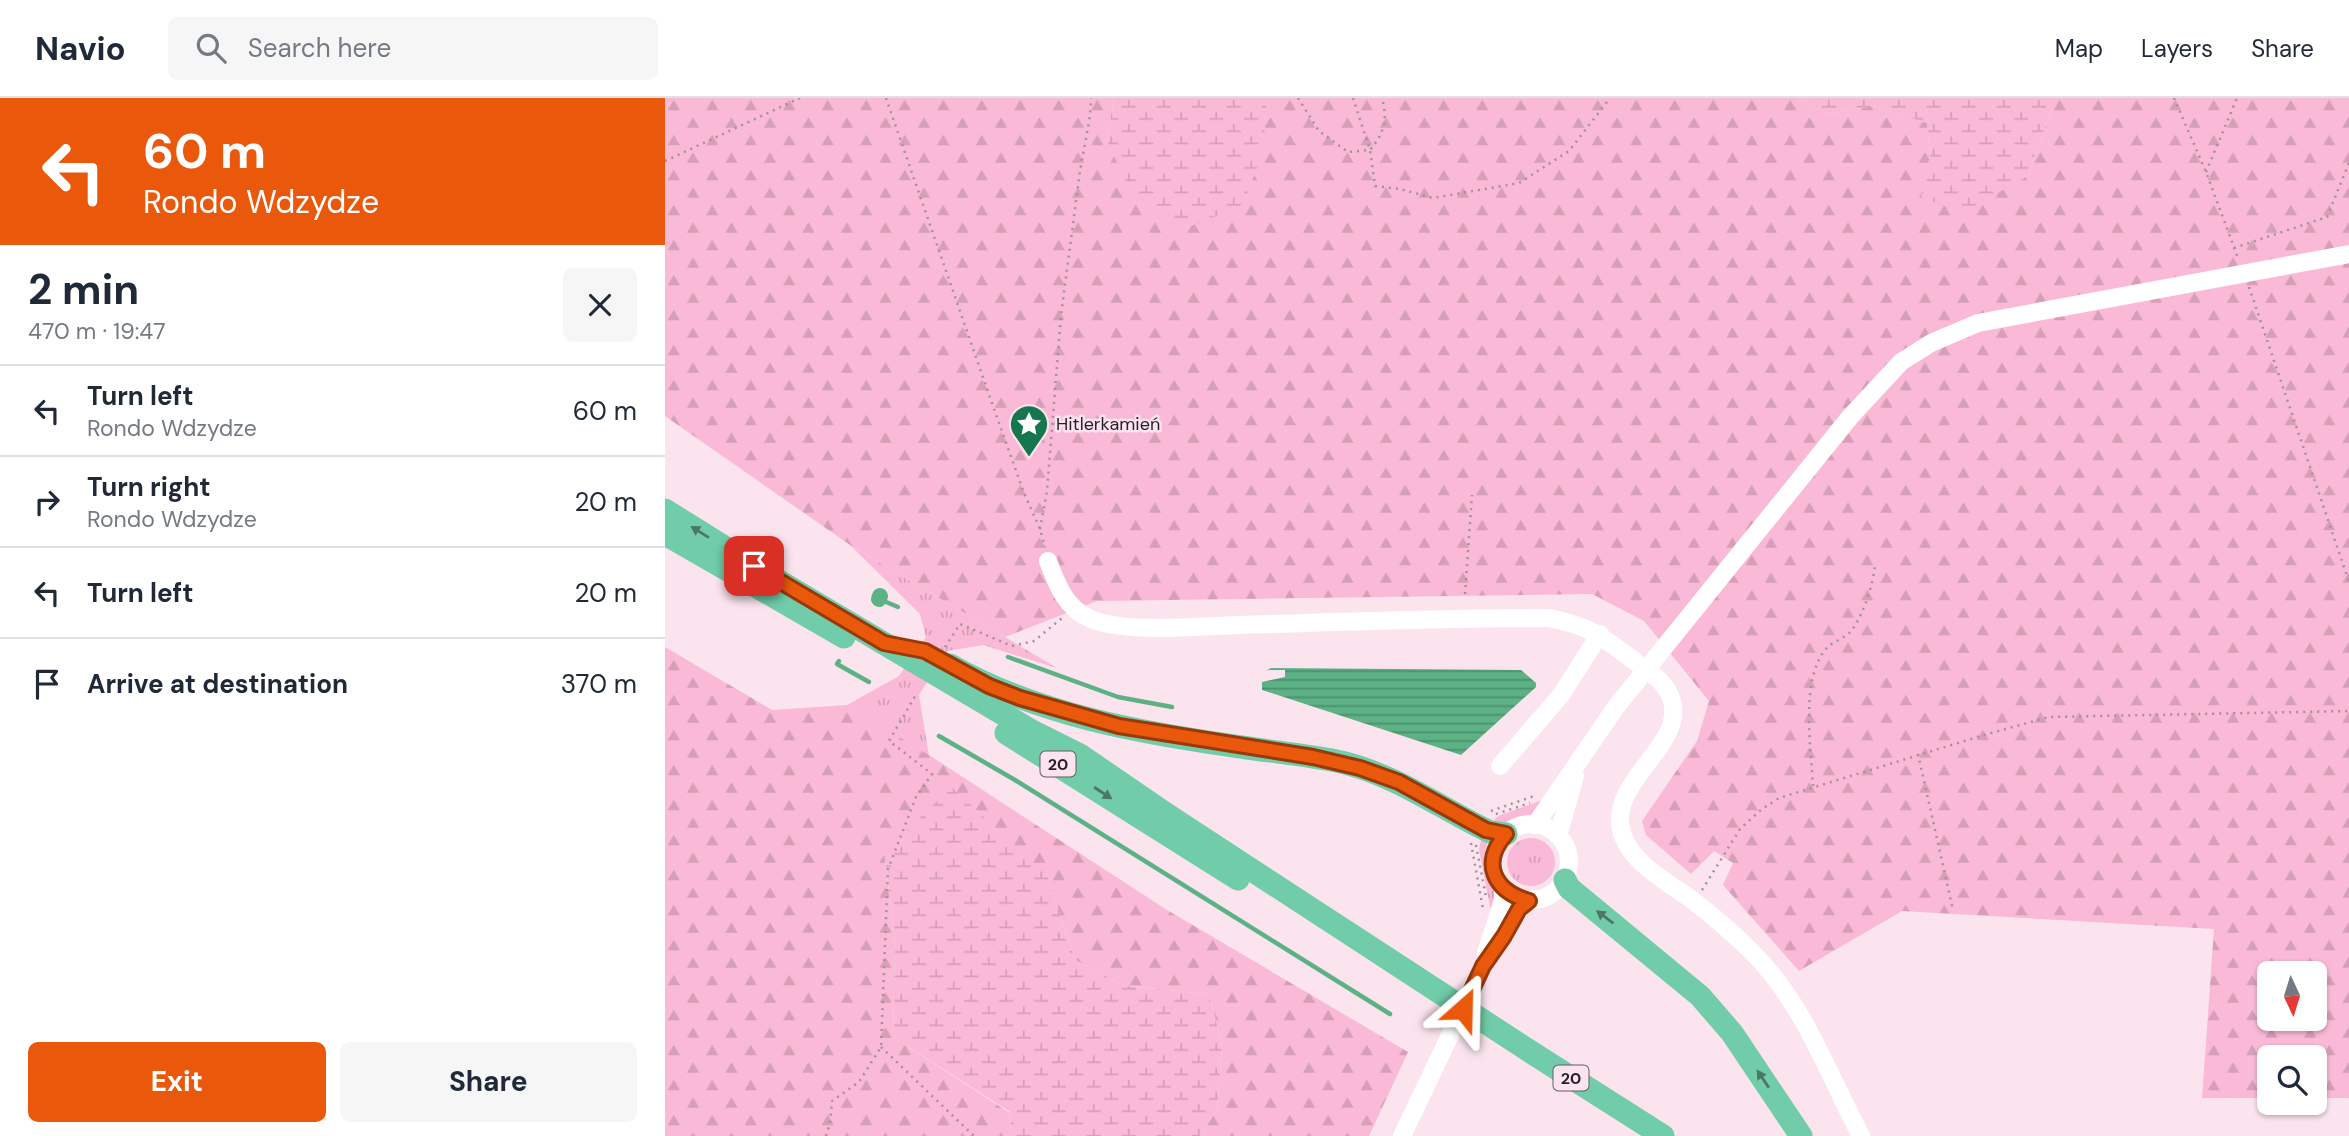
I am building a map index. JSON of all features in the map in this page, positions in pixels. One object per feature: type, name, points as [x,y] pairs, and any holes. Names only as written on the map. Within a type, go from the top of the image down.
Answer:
[{"type":"main road","name":"20","points":[[665,510],[777,580],[1030,730],[1080,755],[1638,1136]]},
{"type":"main road","name":"20","points":[[665,534],[855,642],[1445,1003]]},
{"type":"main road","points":[[884,643],[925,651],[989,686],[1020,698],[1119,726],[1313,757],[1360,768],[1399,782],[1486,830],[1506,834]]},
{"type":"main road","points":[[1565,880],[1569,888],[1700,996],[1732,1033],[1801,1136]]},
{"type":"main road","name":"20","points":[[1476,1024],[1663,1136]]},
{"type":"street","points":[[1535,825],[1606,722],[1646,670],[1850,417],[1901,362],[1931,343],[1978,323],[2349,254]]},
{"type":"street","points":[[1048,561],[1058,588],[1073,609],[1090,619],[1113,626],[1549,618],[1577,624],[1600,634],[1661,681],[1669,693],[1673,717],[1665,740],[1624,794],[1620,809],[1621,830],[1641,861],[1753,953],[1794,1002],[1861,1136]]},
{"type":"street","points":[[1500,766],[1561,695],[1600,634]]},
{"type":"street","points":[[1558,836],[1579,763]]},
{"type":"street","points":[[1522,825],[1535,825],[1551,830],[1558,836],[1566,847],[1569,859],[1565,880],[1553,894],[1529,901],[1503,889],[1496,879],[1493,860],[1495,850],[1506,834],[1522,825]]},
{"type":"street","points":[[1402,1136],[1483,966],[1503,900],[1503,889]]},
{"type":"street","points":[[1483,966],[1519,909],[1529,901]]},
{"type":"path","points":[[665,160],[800,98]]},
{"type":"path","points":[[886,98],[1024,493],[1040,529],[1047,491],[1061,315],[1091,98]]},
{"type":"path","points":[[1298,98],[1319,131],[1348,152],[1370,150],[1382,135],[1385,109],[1383,98]]},
{"type":"path","points":[[1353,98],[1370,150],[1375,186],[1400,189],[1433,198],[1519,183],[1569,150],[1610,98]]},
{"type":"path","points":[[2174,98],[2206,172],[2244,274],[2349,582]]},
{"type":"path","points":[[2206,172],[2237,98]]},
{"type":"path","points":[[2234,248],[2327,218],[2349,163]]},
{"type":"path","points":[[1465,594],[1472,495]]},
{"type":"path","points":[[1813,786],[1809,697],[1815,672],[1826,649],[1851,631],[1873,584],[1875,565]]},
{"type":"path","points":[[942,654],[960,624],[1012,646],[1034,641],[1073,609]]},
{"type":"path","points":[[826,1136],[832,1101],[859,1082],[881,1047],[888,869],[916,797],[932,774],[889,740],[917,693]]},
{"type":"path","points":[[1694,902],[1725,857],[1740,829],[1762,809],[1779,798],[1813,786],[1918,754],[2049,717],[2349,711]]},
{"type":"path","points":[[1918,754],[1953,910]]},
{"type":"path","points":[[1485,814],[1538,794]]},
{"type":"path","points":[[881,1047],[974,1136]]},
{"type":"green space","points":[[665,98],[1114,98],[1107,140],[1262,153],[1267,98],[1799,98],[1827,114],[1873,106],[1927,123],[1930,155],[1922,197],[2028,176],[2053,98],[2349,98],[2349,1098],[2327,1098],[2327,1045],[2257,1045],[2257,1098],[2202,1098],[2214,929],[1902,911],[1799,971],[1723,885],[1733,863],[1714,851],[1691,874],[1646,835],[1642,821],[1697,741],[1709,701],[1644,621],[1592,594],[1097,601],[1005,637],[850,545],[665,416]]},
{"type":"green space","points":[[1114,98],[1267,98],[1263,153],[1242,206],[1188,227],[1129,189],[1107,140]]},
{"type":"green space","points":[[1799,98],[2053,98],[2053,104],[2028,176],[1962,213],[1921,197],[1930,155],[1927,123],[1873,106],[1827,114]]},
{"type":"green space","points":[[850,545],[1057,668],[983,645],[947,651],[919,695],[929,756],[847,705],[899,676],[926,637],[920,614]]},
{"type":"green space","points":[[665,647],[772,710],[847,705],[1167,910],[1408,1052],[1369,1136],[1200,1136],[1217,1110],[1222,1045],[1209,994],[1125,986],[1075,960],[1048,877],[884,851],[895,941],[893,1037],[1010,1113],[1011,1136],[665,1136]]},
{"type":"green space","points":[[952,787],[1048,877],[1075,960],[1125,986],[1209,994],[1222,1045],[1217,1110],[1200,1136],[1011,1136],[1010,1112],[893,1037],[895,941],[884,851]]},
{"type":"green space","points":[[1548,798],[1531,818],[1504,826],[1490,825],[1498,816]]},
{"type":"green space","points":[[1482,837],[1491,843],[1487,858],[1490,879],[1496,891],[1492,917],[1479,849]]},
{"type":"green space","points":[[1531,838],[1548,845],[1555,862],[1548,879],[1531,886],[1514,879],[1507,862],[1514,845]]},
{"type":"shaded area","points":[[1271,668],[1521,670],[1536,683],[1536,687],[1461,755],[1262,690],[1262,682],[1285,677],[1285,670],[1267,670]]},
{"type":"waterway","points":[[877,601],[879,599],[898,607]]},
{"type":"waterway","points":[[1008,657],[1118,697],[1172,707]]},
{"type":"waterway","points":[[839,661],[837,664],[869,682]]},
{"type":"waterway","points":[[939,736],[1015,780],[1390,1014]]},
{"type":"place","name":"Hitlerkamień","points":[[1029,458]]},
{"type":"route","points":[[754,566],[884,643],[925,651],[989,686],[1020,698],[1119,726],[1313,757],[1360,768],[1399,782],[1492,833],[1506,834],[1495,850],[1493,870],[1496,879],[1509,894],[1529,901],[1519,909],[1483,966],[1463,1009]]}]
